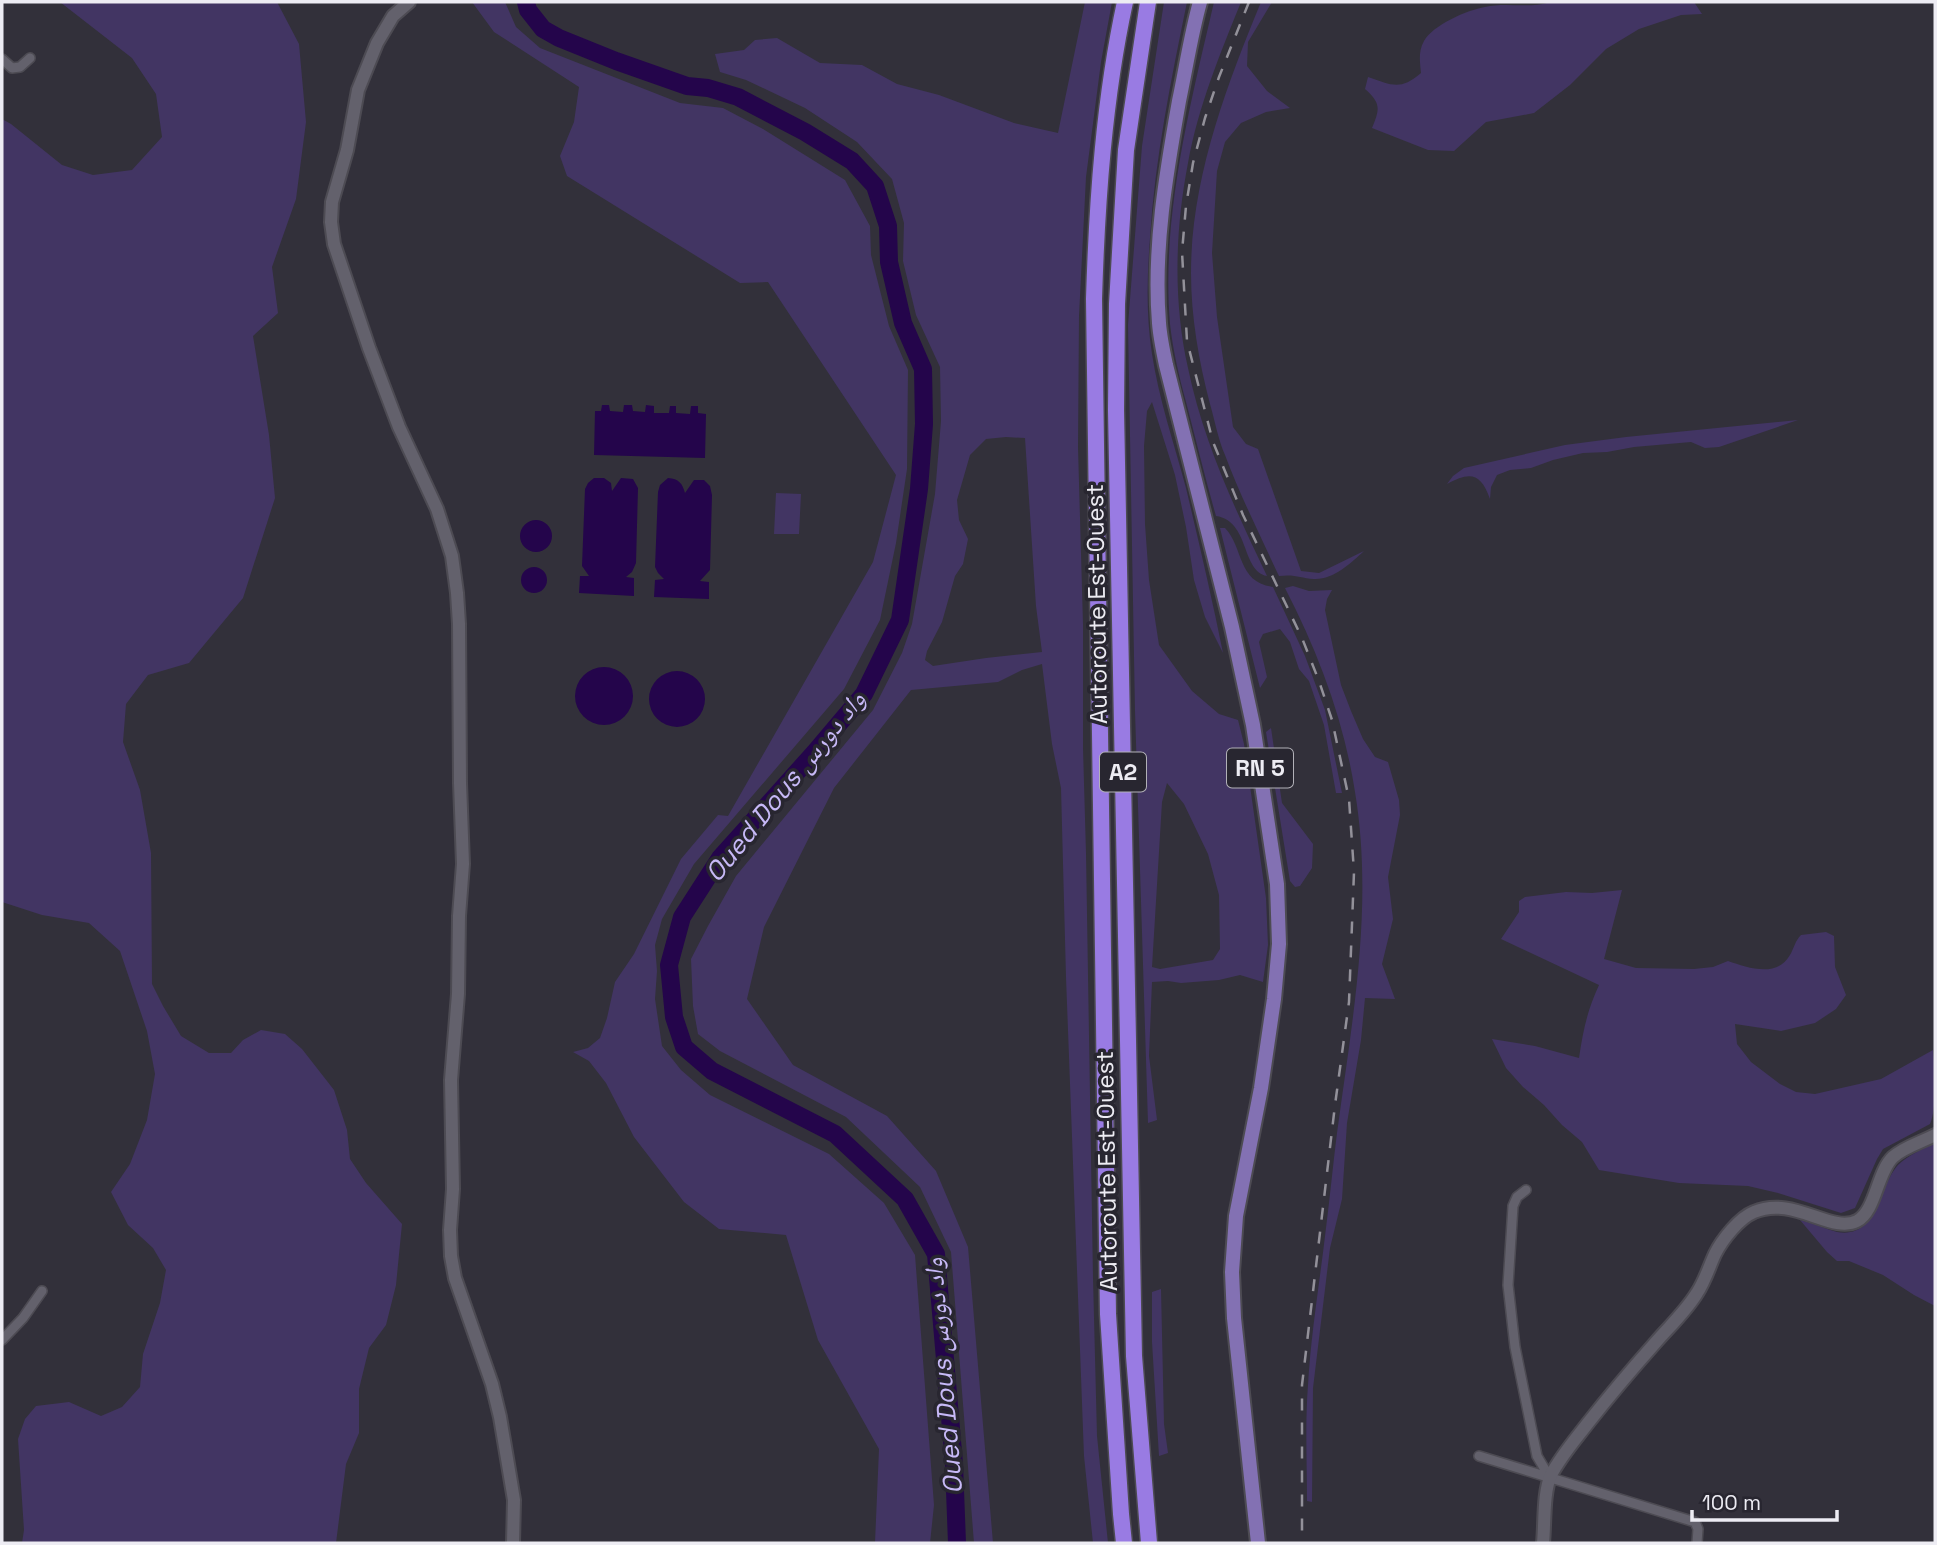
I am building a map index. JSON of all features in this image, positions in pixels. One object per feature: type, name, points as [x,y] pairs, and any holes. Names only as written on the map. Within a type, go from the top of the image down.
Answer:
[{"type":"highway","name":"Autoroute Est-Ouest","points":[[1124,1543],[1108,1314],[1094,299],[1099,178],[1125,2]]},
{"type":"highway","name":"Autoroute Est-Ouest","points":[[1148,2],[1126,150],[1117,304],[1116,410],[1134,1356],[1149,1543]]},
{"type":"main road","name":"RN 5","points":[[1200,2],[1167,175],[1160,229],[1158,310],[1166,365],[1248,701],[1277,884],[1279,944],[1274,999],[1261,1088],[1236,1216],[1232,1272],[1239,1372],[1258,1543]]},
{"type":"street","points":[[409,2],[394,16],[377,43],[358,90],[347,150],[332,202],[331,222],[334,243],[369,348],[399,427],[437,509],[452,556],[459,624],[463,864],[451,1080],[451,1256],[455,1278],[492,1384],[500,1417],[514,1500],[513,1543]]},
{"type":"street","points":[[2,59],[12,68],[20,67],[30,58]]},
{"type":"street","points":[[1543,1543],[1550,1478],[1559,1461],[1621,1383],[1689,1305],[1706,1279],[1716,1252],[1741,1222],[1752,1212],[1773,1207],[1796,1210],[1831,1222],[1855,1222],[1866,1213],[1892,1157],[1935,1135]]},
{"type":"street","points":[[1526,1190],[1517,1196],[1513,1206],[1508,1285],[1515,1347],[1537,1457],[1550,1478]]},
{"type":"street","points":[[2,1340],[23,1318],[42,1291]]},
{"type":"street","points":[[1479,1456],[1695,1522],[1698,1529],[1697,1543]]},
{"type":"shaded area","points":[[60,2],[277,2],[299,44],[306,122],[296,199],[272,267],[278,313],[253,336],[269,435],[275,498],[243,598],[189,663],[148,675],[126,704],[123,742],[140,790],[151,853],[152,984],[163,1006],[181,1036],[209,1053],[231,1053],[243,1040],[261,1030],[285,1034],[302,1049],[334,1090],[347,1130],[350,1159],[366,1183],[402,1224],[396,1285],[386,1325],[369,1348],[359,1389],[359,1433],[346,1464],[336,1543],[22,1543],[24,1530],[18,1439],[25,1419],[36,1406],[69,1402],[101,1416],[122,1407],[140,1387],[143,1354],[160,1303],[166,1270],[153,1248],[128,1225],[111,1192],[130,1164],[147,1120],[155,1074],[147,1031],[120,951],[89,923],[42,915],[2,902],[2,119],[62,165],[93,175],[132,170],[162,137],[156,94],[132,58]]},
{"type":"shaded area","points":[[472,2],[505,2],[516,27],[540,48],[680,103],[723,108],[763,129],[845,180],[870,226],[871,255],[889,326],[908,370],[907,469],[896,543],[880,620],[844,689],[694,864],[662,919],[655,945],[655,999],[662,1046],[681,1070],[710,1095],[829,1154],[884,1203],[915,1255],[934,1505],[930,1543],[875,1543],[879,1449],[818,1340],[786,1235],[719,1229],[684,1202],[634,1137],[606,1083],[589,1061],[573,1052],[588,1048],[600,1038],[615,982],[634,954],[681,859],[718,815],[728,816],[873,562],[896,475],[768,282],[740,283],[567,176],[560,156],[574,122],[579,87],[494,32]]},
{"type":"shaded area","points":[[1085,2],[1112,2],[1086,177],[1079,316],[1078,447],[1097,1436],[1108,1543],[1093,1543],[1084,1456],[1061,788],[1052,744],[1042,664],[998,682],[911,690],[834,788],[764,927],[747,999],[793,1065],[887,1116],[936,1171],[968,1247],[993,1543],[974,1543],[951,1252],[920,1187],[846,1117],[720,1051],[698,1034],[693,1006],[691,959],[736,876],[873,710],[902,653],[912,624],[935,494],[941,421],[940,367],[916,315],[903,261],[904,223],[892,179],[857,142],[805,108],[746,80],[720,72],[715,54],[744,50],[755,40],[777,38],[820,63],[862,65],[897,84],[939,95],[1014,123],[1058,133]],"holes":[[[1025,438],[1036,606],[1042,652],[933,666],[925,660],[927,651],[942,622],[955,576],[963,564],[968,539],[959,520],[957,500],[970,455],[986,439]]]},
{"type":"shaded area","points":[[1164,2],[1187,2],[1152,208],[1148,267],[1149,325],[1159,388],[1186,488],[1223,653],[1205,617],[1194,580],[1175,475],[1152,402],[1147,411],[1144,446],[1149,580],[1159,645],[1192,691],[1219,714],[1238,720],[1244,744],[1266,898],[1268,945],[1263,982],[1240,975],[1219,980],[1152,982],[1149,1056],[1157,1120],[1148,1123],[1135,711],[1128,325],[1142,146]],"holes":[[[1167,783],[1184,804],[1208,854],[1219,895],[1220,949],[1213,960],[1160,969],[1152,967],[1162,802]]]},
{"type":"shaded area","points":[[1214,2],[1241,2],[1204,101],[1192,142],[1178,240],[1180,317],[1188,368],[1202,422],[1232,500],[1267,576],[1253,565],[1235,527],[1216,516],[1179,373],[1170,324],[1168,283],[1174,202],[1187,121]]},
{"type":"shaded area","points":[[1261,2],[1272,2],[1248,42],[1247,66],[1267,91],[1290,108],[1266,112],[1241,123],[1225,142],[1217,171],[1212,253],[1217,317],[1233,427],[1246,444],[1258,449],[1301,571],[1319,573],[1364,551],[1341,570],[1321,579],[1279,576],[1277,572],[1220,443],[1202,372],[1194,323],[1191,290],[1193,238],[1204,168],[1223,100]]},
{"type":"shaded area","points":[[1550,2],[1694,2],[1702,14],[1681,15],[1639,29],[1606,49],[1570,85],[1534,113],[1486,122],[1454,151],[1428,150],[1372,128],[1378,107],[1365,89],[1368,77],[1396,85],[1414,79],[1421,73],[1422,45],[1435,29],[1451,19],[1478,9]]},
{"type":"shaded area","points":[[602,405],[609,405],[610,411],[623,412],[624,405],[632,405],[633,411],[645,412],[646,405],[654,406],[654,413],[669,413],[670,406],[676,406],[676,413],[690,414],[691,406],[698,406],[698,413],[706,414],[705,458],[594,455],[595,411],[601,411]]},
{"type":"shaded area","points":[[1798,420],[1719,447],[1705,448],[1691,442],[1634,447],[1583,453],[1531,468],[1510,470],[1497,475],[1491,487],[1490,499],[1483,484],[1474,477],[1462,477],[1447,484],[1464,468],[1565,445]]},
{"type":"shaded area","points":[[594,478],[604,478],[611,483],[612,491],[621,478],[633,479],[638,488],[636,563],[626,577],[634,578],[634,596],[579,593],[580,576],[589,576],[582,566],[585,489]]},
{"type":"shaded area","points":[[668,478],[680,482],[685,493],[694,480],[704,480],[710,486],[710,570],[700,581],[709,582],[709,599],[654,597],[655,580],[664,579],[655,567],[658,492],[660,485]]},
{"type":"shaded area","points":[[776,493],[801,494],[799,534],[774,534]]},
{"type":"shaded area","points":[[536,520],[548,524],[552,536],[548,548],[536,552],[524,548],[520,536],[524,524]]},
{"type":"shaded area","points":[[1220,528],[1225,528],[1231,536],[1253,578],[1261,584],[1273,587],[1305,656],[1325,710],[1342,793],[1336,793],[1324,725],[1309,681],[1299,669],[1290,642],[1280,629],[1263,634],[1259,642],[1267,677],[1260,688]]},
{"type":"shaded area","points":[[534,567],[543,571],[547,580],[543,589],[534,593],[525,589],[521,580],[525,571]]},
{"type":"shaded area","points":[[1293,586],[1309,591],[1332,590],[1325,610],[1341,685],[1363,739],[1375,757],[1388,762],[1399,800],[1400,815],[1388,877],[1393,919],[1382,964],[1395,999],[1365,998],[1347,1123],[1342,1199],[1330,1248],[1313,1388],[1312,1502],[1307,1501],[1309,1365],[1359,963],[1362,878],[1355,792],[1344,739],[1319,662],[1285,588]]},
{"type":"shaded area","points":[[604,667],[615,669],[628,680],[633,696],[631,707],[620,720],[604,725],[593,723],[580,712],[575,696],[577,685],[588,672]]},
{"type":"shaded area","points":[[671,671],[683,671],[693,675],[701,683],[705,699],[701,715],[693,723],[683,727],[671,727],[661,723],[653,715],[649,705],[649,693],[653,683],[661,675]]},
{"type":"shaded area","points":[[1271,728],[1282,803],[1313,844],[1312,868],[1300,886],[1295,887],[1290,881],[1266,732]]},
{"type":"shaded area","points":[[1622,890],[1604,959],[1636,968],[1694,969],[1713,967],[1728,961],[1753,968],[1770,969],[1784,962],[1801,935],[1826,932],[1834,936],[1835,967],[1846,995],[1836,1009],[1815,1023],[1781,1031],[1735,1024],[1737,1044],[1751,1062],[1780,1084],[1796,1092],[1815,1094],[1881,1079],[1933,1050],[1935,1099],[1930,1124],[1883,1149],[1855,1208],[1841,1213],[1748,1186],[1679,1183],[1599,1170],[1582,1142],[1506,1068],[1492,1039],[1535,1046],[1579,1058],[1586,1021],[1599,985],[1501,939],[1519,912],[1519,901],[1525,897],[1566,892]]},
{"type":"shaded area","points":[[1935,1143],[1935,1306],[1883,1275],[1849,1261],[1837,1261],[1800,1220],[1837,1232],[1851,1232],[1861,1228],[1876,1209],[1891,1174],[1898,1165]]},
{"type":"shaded area","points":[[1161,1289],[1164,1424],[1168,1453],[1159,1456],[1152,1342],[1152,1292]]},
{"type":"waterway","name":"Oued Dous واد دورس","points":[[526,2],[528,10],[543,29],[559,38],[687,86],[708,88],[738,97],[805,132],[852,161],[875,186],[888,226],[889,262],[903,323],[923,369],[924,424],[919,489],[900,620],[864,694],[720,858],[682,917],[669,965],[674,1017],[684,1047],[712,1071],[835,1134],[905,1199],[936,1254],[954,1464],[957,1543]]},
{"type":"railway","points":[[1249,2],[1205,118],[1193,163],[1182,252],[1187,341],[1213,442],[1243,515],[1302,638],[1319,681],[1332,720],[1349,799],[1354,872],[1349,1002],[1302,1385],[1302,1543]]}]
